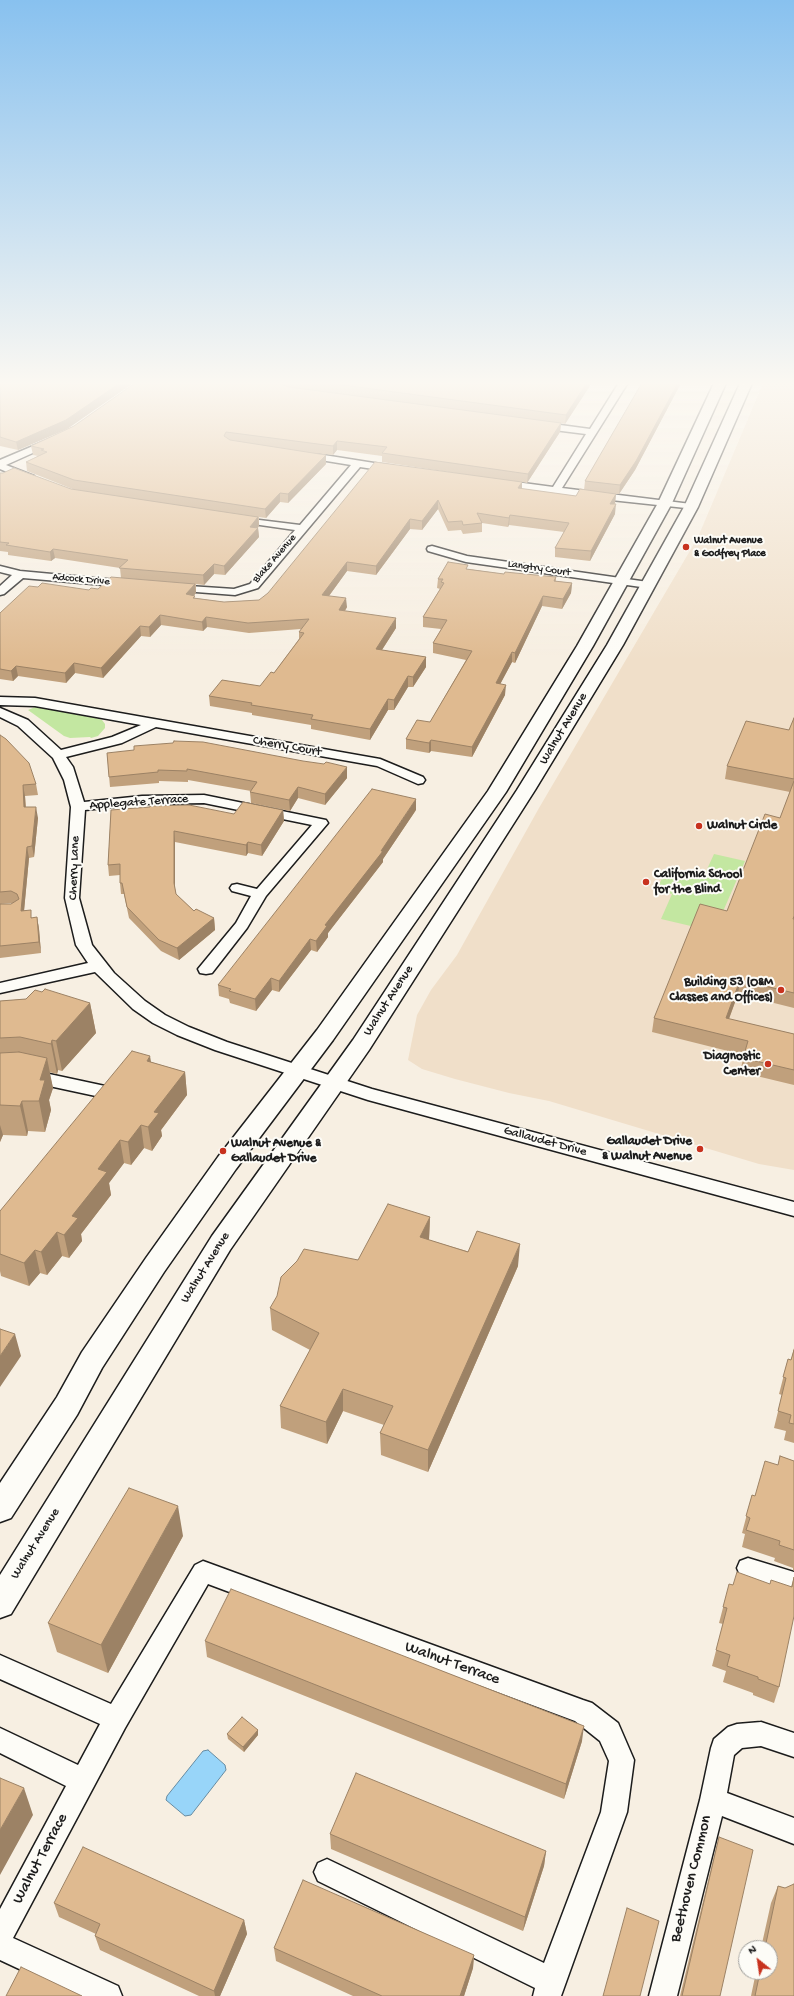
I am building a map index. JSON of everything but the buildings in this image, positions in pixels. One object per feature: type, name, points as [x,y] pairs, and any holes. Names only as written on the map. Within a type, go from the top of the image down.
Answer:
[{"type":"main road","name":"Walnut Avenue","points":[[0,1508],[67,1406],[92,1360],[155,1265],[228,1163],[298,1072],[497,792],[622,581],[665,503],[678,474]]},
{"type":"main road","name":"Walnut Avenue","points":[[0,1603],[221,1243],[361,1045],[526,790],[615,646],[691,507],[706,474]]},
{"type":"street","points":[[22,474],[36,480]]},
{"type":"street","name":"Blake Avenue","points":[[161,587],[235,592],[254,586],[348,474]]},
{"type":"street","points":[[555,490],[565,474]]},
{"type":"street","points":[[494,482],[691,507]]},
{"type":"street","points":[[231,518],[302,528]]},
{"type":"street","name":"Langtry Court","points":[[432,549],[466,559],[648,585]]},
{"type":"street","name":"Adcock Drive","points":[[0,569],[20,574],[137,585]]},
{"type":"street","points":[[0,592],[20,574]]},
{"type":"street","name":"Cherry Court","points":[[0,701],[35,702],[380,763],[418,780]]},
{"type":"street","name":"Cherry Lane","points":[[0,712],[23,724],[58,755],[71,780],[78,808],[72,898],[84,945],[98,966],[139,1005],[159,1019],[221,1046],[298,1072]]},
{"type":"street","points":[[58,755],[117,740],[153,724]]},
{"type":"street","name":"Applegate Terrace","points":[[78,808],[142,800],[204,799],[321,823],[260,894],[242,925],[206,969]]},
{"type":"street","points":[[237,888],[260,894]]},
{"type":"street","points":[[0,988],[98,966]]},
{"type":"street","name":"Gallaudet Drive","points":[[298,1072],[378,1097],[794,1210]]},
{"type":"street","points":[[0,1076],[26,1075],[104,1093]]},
{"type":"street","points":[[748,1568],[794,1583]]},
{"type":"street","name":"Walnut Terrace","points":[[0,1936],[116,1719],[203,1572],[583,1712],[609,1732],[622,1760],[614,1812],[549,1988],[327,1872]]},
{"type":"street","points":[[0,1667],[116,1719]]},
{"type":"street","points":[[713,1800],[723,1748],[737,1736],[761,1734],[794,1745]]},
{"type":"street","points":[[0,1740],[82,1781]]},
{"type":"street","name":"Beethoven Common","points":[[663,1996],[713,1800],[794,1831]]},
{"type":"street","points":[[0,1946],[108,1996]]},
{"type":"shaded area","name":"California School for the Blind","points":[[725,474],[794,474],[794,1170],[759,1164],[549,1101],[509,1093],[455,1079],[422,1069],[408,1060],[417,1015],[431,990],[457,955],[539,808],[698,537]]},
{"type":"green space","points":[[35,707],[96,718],[102,720],[105,724],[105,728],[98,736],[91,738],[70,738],[64,736],[28,710]]},
{"type":"green space","points":[[714,854],[745,861],[721,916],[695,927],[661,919],[672,894],[656,891],[666,870],[703,878]]},
{"type":"water","points":[[208,1750],[225,1765],[226,1770],[191,1815],[185,1816],[166,1800],[167,1796],[203,1751]]},
{"type":"place","name":"Walnut Avenue & Godfrey Place","points":[[686,547]]},
{"type":"place","name":"Walnut Circle","points":[[699,826]]},
{"type":"place","name":"California School for the Blind","points":[[646,882]]},
{"type":"place","name":"Building 53 (O&M Classes and Offices)","points":[[781,990]]},
{"type":"place","name":"Diagnostic Center","points":[[768,1064]]},
{"type":"place","name":"Gallaudet Drive & Walnut Avenue","points":[[700,1149]]},
{"type":"place","name":"Walnut Avenue & Gallaudet Drive","points":[[223,1151]]}]
